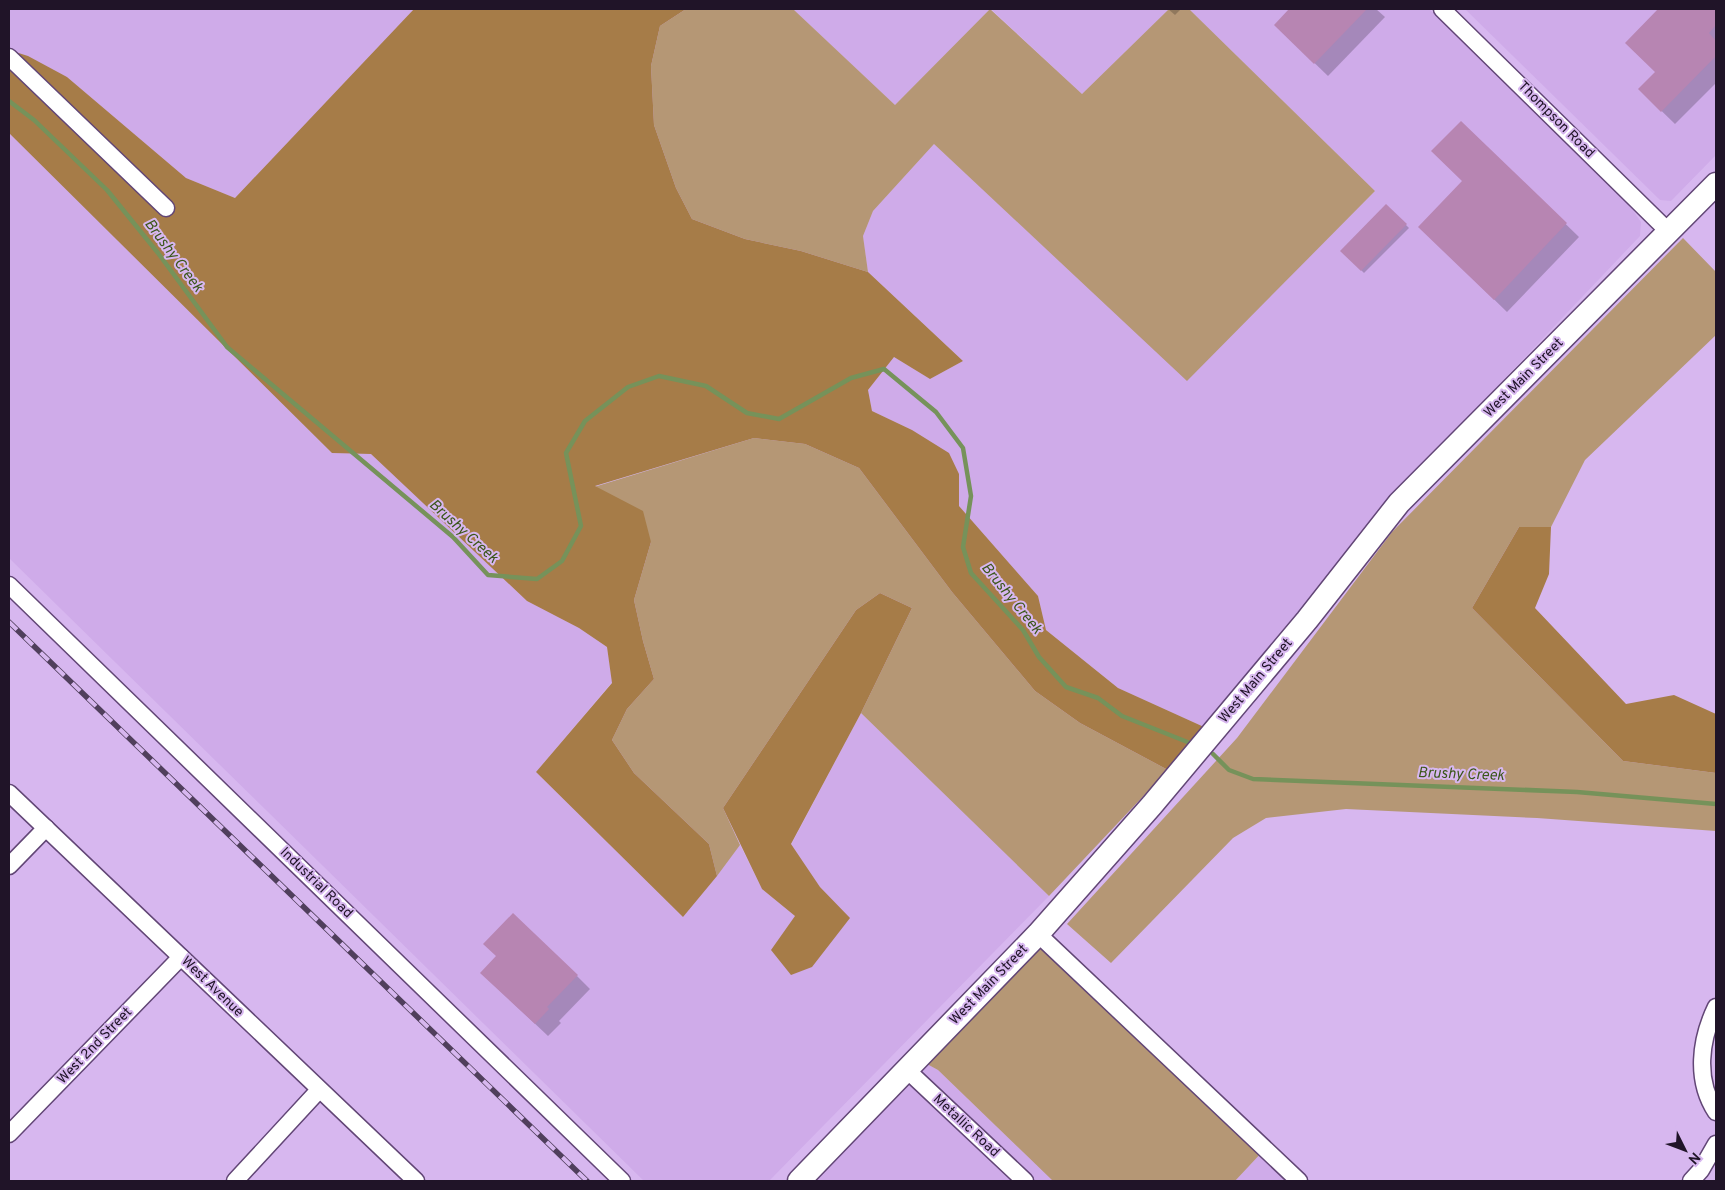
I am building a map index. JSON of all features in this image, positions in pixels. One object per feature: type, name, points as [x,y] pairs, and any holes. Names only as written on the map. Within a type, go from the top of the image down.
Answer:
[{"type":"main road","name":"West Main Street","points":[[799,1181],[1038,934],[1152,805],[1308,620],[1399,503],[1716,184]]},
{"type":"street","name":"Thompson Road","points":[[1442,9],[1670,232]]},
{"type":"street","points":[[9,56],[166,208]]},
{"type":"street","name":"Industrial Road","points":[[9,584],[622,1181]]},
{"type":"street","name":"West Avenue","points":[[9,793],[416,1181]]},
{"type":"street","points":[[9,866],[46,828]]},
{"type":"street","points":[[1038,934],[1299,1181]]},
{"type":"street","name":"West 2nd Street","points":[[9,1134],[181,957]]},
{"type":"street","points":[[1716,1007],[1709,1023],[1704,1043],[1701,1068],[1705,1087],[1716,1112]]},
{"type":"street","name":"Metallic Road","points":[[907,1070],[1025,1181]]},
{"type":"street","points":[[235,1181],[319,1090]]},
{"type":"street","points":[[1691,1181],[1716,1144]]},
{"type":"shaded area","points":[[9,9],[414,9],[235,198],[186,178],[67,77],[9,50]]},
{"type":"shaded area","points":[[414,9],[686,9],[660,26],[651,66],[654,125],[676,188],[692,219],[745,239],[801,251],[868,272],[963,361],[930,379],[894,357],[868,390],[872,411],[912,430],[949,453],[959,474],[959,506],[1038,596],[1046,630],[1118,688],[1204,727],[1168,770],[1080,723],[1035,691],[952,592],[859,468],[805,444],[754,438],[595,486],[643,511],[651,542],[634,600],[654,679],[627,709],[612,740],[634,773],[709,844],[717,876],[683,917],[536,772],[612,683],[607,647],[579,628],[527,601],[371,454],[332,453],[9,133],[9,50],[28,56],[67,77],[186,178],[235,198]]},
{"type":"shaded area","points":[[686,9],[793,9],[895,105],[990,9],[1082,94],[1169,9],[1189,9],[1375,191],[1187,381],[934,144],[873,211],[863,236],[868,272],[801,251],[745,239],[692,219],[676,188],[654,125],[651,66],[660,26]]},
{"type":"shaded area","points":[[793,9],[990,9],[895,105]]},
{"type":"shaded area","points":[[991,9],[1169,9],[1082,94]]},
{"type":"shaded area","points":[[1189,9],[1429,9],[1632,209],[1641,222],[1640,236],[1378,512],[1204,727],[1118,688],[1046,630],[1038,596],[959,506],[959,474],[912,430],[872,411],[868,390],[894,357],[930,379],[963,361],[868,272],[863,236],[873,211],[934,144],[1187,380],[1375,191]]},
{"type":"shaded area","points":[[1465,9],[1716,9],[1716,155],[1671,201],[1660,200]]},
{"type":"shaded area","points":[[9,133],[332,453],[371,454],[527,601],[579,628],[607,647],[612,682],[536,772],[683,917],[740,845],[762,889],[795,916],[849,918],[820,887],[791,845],[861,713],[1049,896],[769,1181],[644,1181],[9,558]]},
{"type":"shaded area","points":[[1683,238],[1716,272],[1716,335],[1585,460],[1551,527],[1519,527],[1472,608],[1623,761],[1716,773],[1716,831],[1537,818],[1346,809],[1266,818],[1233,838],[1111,963],[1067,924],[1237,738],[1392,532]]},
{"type":"shaded area","points":[[754,438],[805,444],[859,468],[952,592],[1035,691],[1080,723],[1168,770],[1049,896],[861,713],[912,608],[880,593],[856,610],[723,808],[740,845],[717,876],[709,844],[634,773],[612,740],[627,709],[654,679],[634,600],[651,542],[594,487]]},
{"type":"shaded area","points":[[1519,527],[1551,527],[1549,574],[1535,608],[1626,704],[1674,695],[1716,714],[1716,773],[1623,761],[1472,608]]},
{"type":"shaded area","points":[[880,593],[912,608],[861,713],[791,844],[820,887],[850,918],[812,967],[791,975],[771,950],[795,916],[762,889],[723,808],[856,610]]},
{"type":"shaded area","points":[[1054,948],[1264,1150],[1235,1181],[1053,1181],[938,1070],[927,1064],[1036,950]]},
{"type":"shaded area","points":[[927,1064],[938,1070],[1053,1181],[812,1181]]},
{"type":"shaded area","points":[[1264,1150],[1297,1181],[1235,1181]]},
{"type":"building","points":[[1289,9],[1367,9],[1314,64],[1274,25]]},
{"type":"building","points":[[1658,9],[1716,9],[1716,25],[1709,33],[1716,41],[1716,56],[1661,112],[1638,89],[1655,72],[1625,43]]},
{"type":"building","points":[[1461,121],[1567,223],[1494,300],[1418,227],[1462,181],[1431,151]]},
{"type":"building","points":[[1386,204],[1407,224],[1361,271],[1340,251]]},
{"type":"building","points":[[513,913],[578,975],[547,1007],[549,1009],[535,1024],[480,973],[496,956],[483,944]]},
{"type":"waterway","name":"Brushy Creek","points":[[9,101],[34,120],[107,190],[158,253],[227,347],[453,537],[488,575],[537,579],[562,561],[581,526],[566,453],[585,421],[628,387],[659,376],[706,386],[747,413],[779,419],[851,378],[884,369],[936,412],[963,448],[971,496],[963,547],[971,573],[1023,630],[1039,657],[1066,687],[1098,698],[1122,716],[1190,743]]},
{"type":"waterway","name":"Brushy Creek","points":[[1213,754],[1229,770],[1253,779],[1577,792],[1716,804]]},
{"type":"railway","points":[[9,622],[587,1181]]}]
